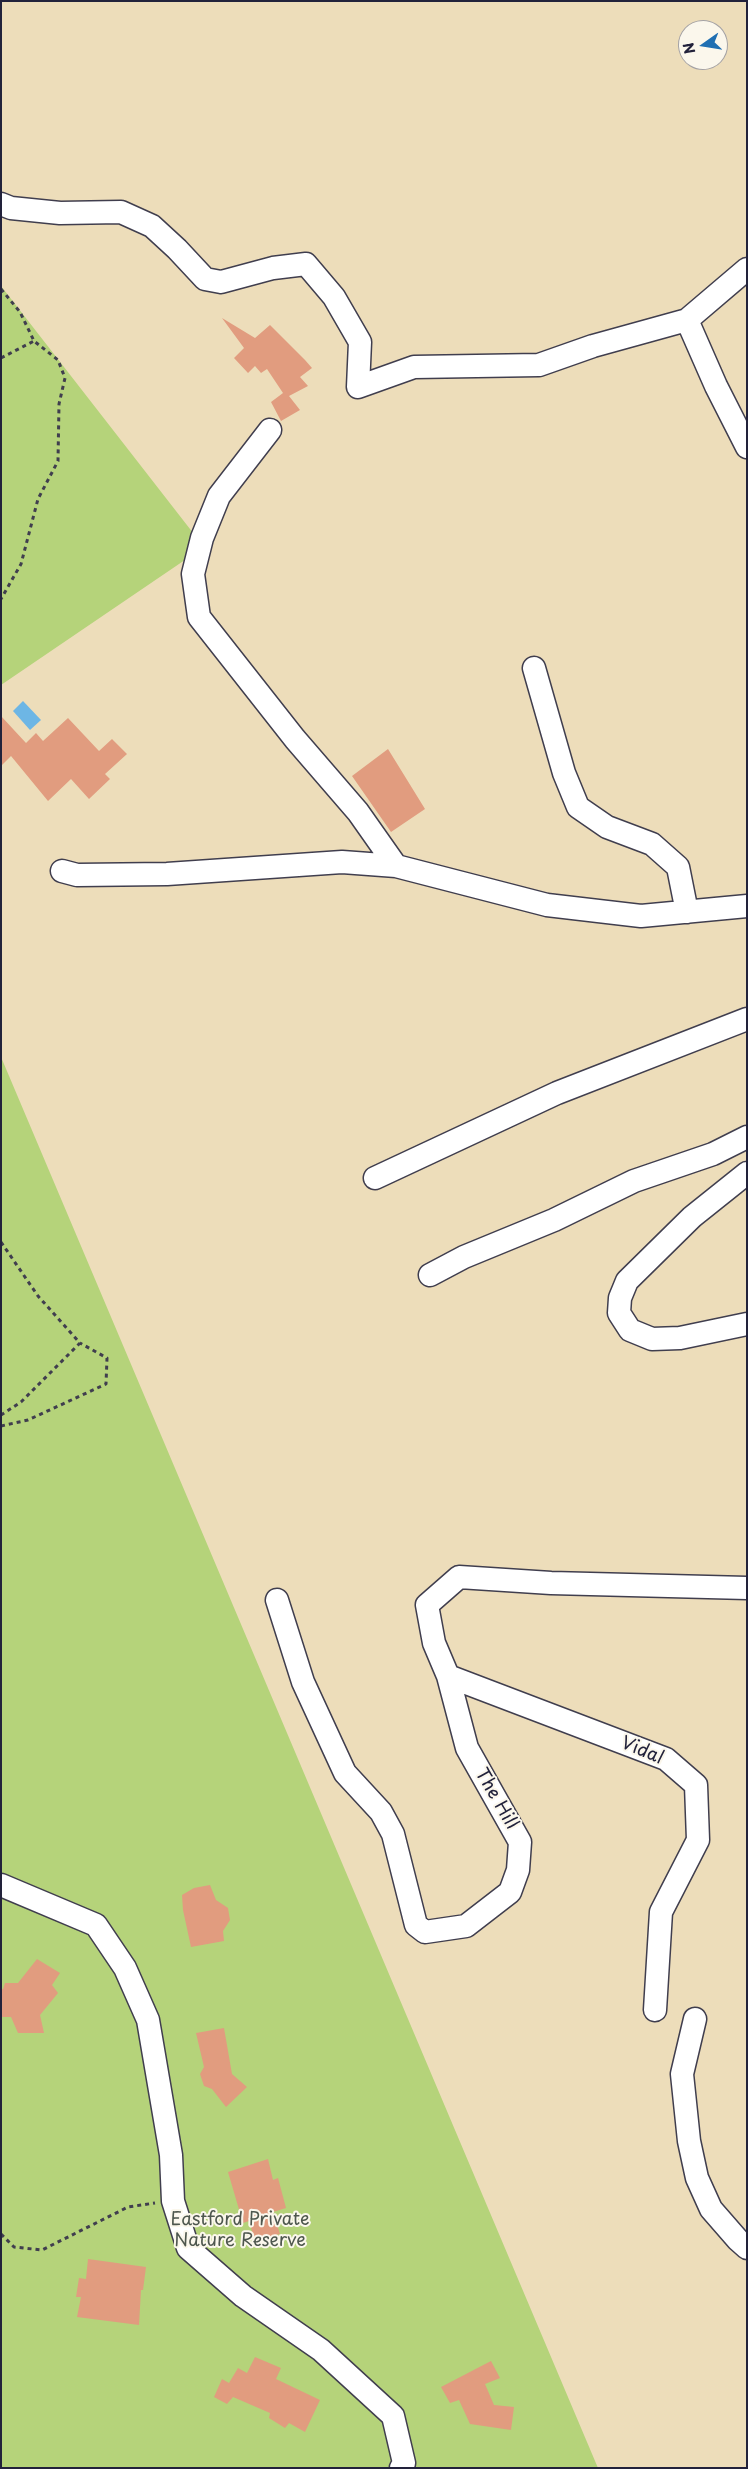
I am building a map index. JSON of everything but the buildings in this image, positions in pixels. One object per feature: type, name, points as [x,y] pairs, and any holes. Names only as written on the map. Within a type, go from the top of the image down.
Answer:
[{"type":"street","points":[[1,204],[11,208],[60,213],[121,212],[152,226],[205,279],[221,282],[265,270],[306,264],[334,297],[360,342],[358,388],[414,367],[539,365],[593,346],[687,320],[747,269]]},
{"type":"street","points":[[687,320],[716,386],[747,447]]},
{"type":"street","points":[[270,430],[219,496],[206,530],[193,574],[199,617],[295,739],[358,812],[396,866]]},
{"type":"street","points":[[534,668],[564,773],[578,807],[607,827],[652,844],[678,868],[687,912]]},
{"type":"street","points":[[62,871],[77,876],[167,874],[342,862],[396,866],[547,905],[642,916],[747,906]]},
{"type":"street","points":[[375,1178],[557,1093],[747,1019]]},
{"type":"street","points":[[430,1275],[464,1257],[554,1220],[634,1182],[713,1154],[747,1137]]},
{"type":"street","points":[[747,1173],[692,1217],[628,1281],[620,1298],[619,1313],[630,1330],[652,1340],[680,1338],[747,1324]]},
{"type":"street","name":"The Hill","points":[[277,1600],[303,1682],[345,1773],[381,1812],[393,1834],[416,1925],[425,1932],[466,1926],[510,1892],[519,1860],[520,1842],[467,1748],[448,1676],[434,1643],[427,1604],[459,1577],[551,1583],[747,1588]]},
{"type":"street","name":"Vidal","points":[[448,1676],[666,1759],[696,1785],[698,1840],[661,1912],[655,2010]]},
{"type":"street","points":[[1,1885],[96,1925],[126,1968],[148,2020],[171,2155],[173,2201],[188,2248],[242,2296],[321,2350],[393,2416],[404,2463],[401,2468]]},
{"type":"street","points":[[695,2019],[682,2074],[689,2141],[697,2178],[711,2209],[747,2248]]},
{"type":"path","points":[[1,289],[20,312],[34,341],[58,360],[64,378],[58,404],[58,461],[38,499],[21,564],[1,599]]},
{"type":"path","points":[[1,358],[34,341]]},
{"type":"path","points":[[1,1242],[38,1296],[80,1343],[107,1358],[106,1384],[28,1420],[1,1426]]},
{"type":"path","points":[[1,1415],[21,1402],[80,1343]]},
{"type":"path","points":[[1,2234],[14,2247],[42,2250],[128,2207],[173,2201]]},
{"type":"green space","points":[[1,286],[204,547],[1,685]]},
{"type":"green space","name":"Eastford Private Nature Reserve","points":[[1,1057],[598,2468],[1,2468]]},
{"type":"water","points":[[23,701],[41,720],[30,730],[13,711]]}]
